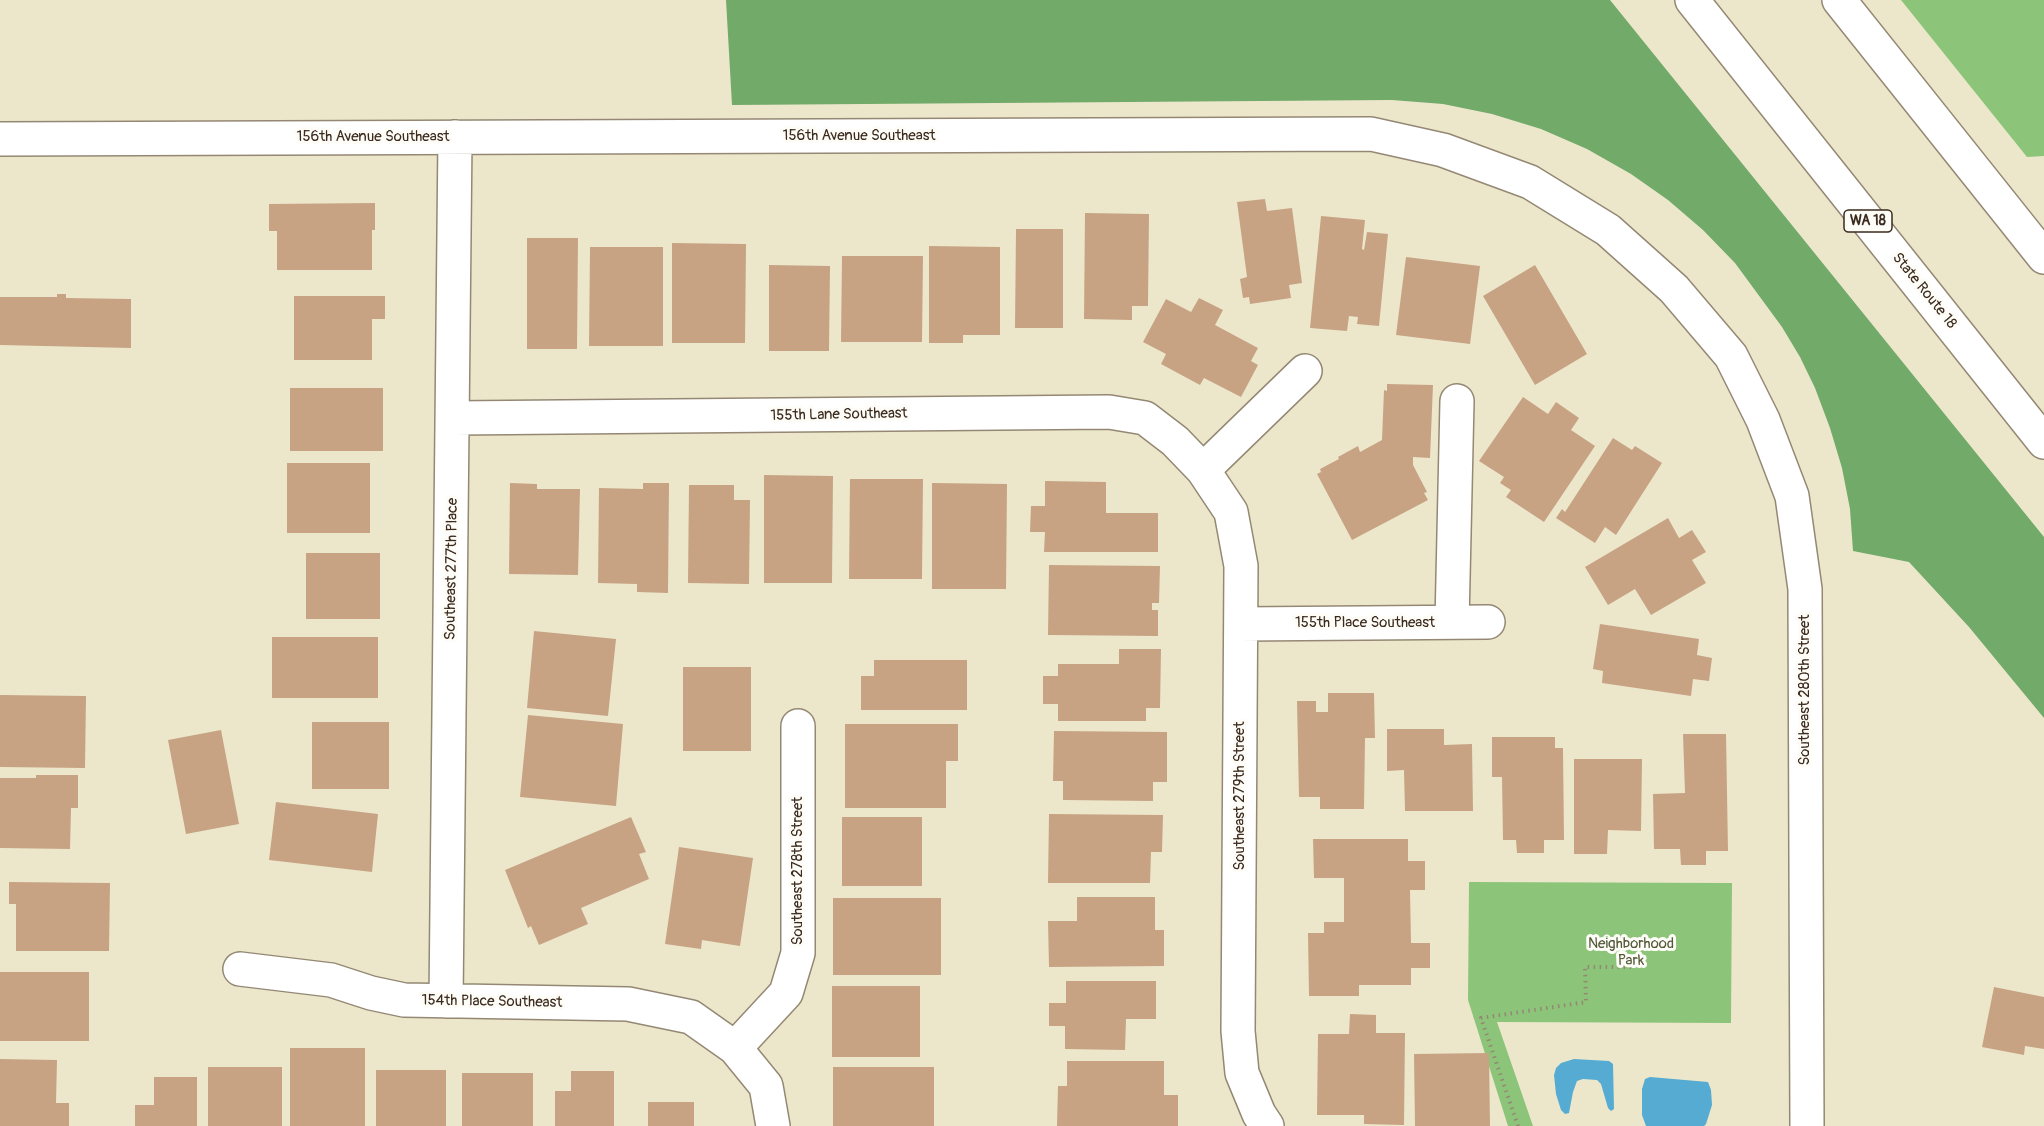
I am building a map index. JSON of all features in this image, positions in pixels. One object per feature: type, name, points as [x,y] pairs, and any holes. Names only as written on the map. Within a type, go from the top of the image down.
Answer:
[{"type":"main road","name":"State Route 18","points":[[1692,0],[2044,442]]},
{"type":"main road","points":[[1839,0],[2044,257]]},
{"type":"main road","name":"156th Avenue Southeast","points":[[0,139],[1371,135],[1443,150],[1530,182],[1608,230],[1674,289]]},
{"type":"main road","name":"Southeast 277th Place","points":[[446,1001],[456,136]]},
{"type":"main road","name":"Southeast 280th Street","points":[[1674,289],[1731,356],[1763,420],[1792,496],[1805,589],[1807,1126]]},
{"type":"main road","points":[[1203,470],[1305,371]]},
{"type":"main road","points":[[1452,622],[1457,400]]},
{"type":"main road","name":"155th Lane Southeast","points":[[454,418],[1110,412],[1145,418],[1174,441],[1203,470]]},
{"type":"main road","name":"Southeast 279th Street","points":[[1203,470],[1231,512],[1241,566],[1238,1031],[1242,1073],[1259,1114],[1267,1126]]},
{"type":"main road","name":"155th Place Southeast","points":[[1241,624],[1488,622]]},
{"type":"main road","name":"Southeast 278th Street","points":[[735,1048],[786,993],[798,953],[798,726]]},
{"type":"main road","name":"154th Place Southeast","points":[[240,969],[331,980],[370,993],[404,1000],[628,1004],[691,1017],[735,1048]]},
{"type":"main road","points":[[735,1048],[766,1086],[773,1126]]},
{"type":"path","points":[[1518,1126],[1481,1018],[1586,1002],[1585,966],[1635,967]]},
{"type":"green space","points":[[726,0],[1610,0],[2044,537],[2044,718],[1969,627],[1909,562],[1853,551],[1850,509],[1842,468],[1830,428],[1815,388],[1782,327],[1735,263],[1703,230],[1668,200],[1631,174],[1587,149],[1541,129],[1492,114],[1443,104],[1392,100],[732,105]]},
{"type":"green space","points":[[1901,0],[2044,0],[2044,156],[2027,157]]},
{"type":"green space","name":"Neighborhood Park","points":[[1469,882],[1732,883],[1731,1023],[1497,1022],[1533,1126],[1508,1126],[1468,1000]]},
{"type":"water","points":[[1574,1059],[1609,1061],[1613,1064],[1614,1109],[1611,1111],[1608,1108],[1601,1084],[1597,1080],[1583,1079],[1577,1081],[1569,1113],[1565,1114],[1561,1110],[1554,1075],[1561,1063]]},
{"type":"water","points":[[1650,1077],[1708,1082],[1712,1105],[1706,1124],[1704,1126],[1646,1126],[1642,1115],[1642,1089],[1645,1079]]},
{"type":"building","points":[[1265,199],[1267,211],[1292,208],[1302,283],[1289,285],[1291,298],[1250,304],[1249,297],[1243,298],[1240,279],[1247,277],[1237,202]]},
{"type":"building","points":[[375,203],[372,270],[277,270],[277,231],[269,231],[269,204]]},
{"type":"building","points":[[1085,213],[1149,214],[1148,306],[1132,306],[1132,320],[1084,319]]},
{"type":"building","points":[[1321,216],[1365,220],[1362,249],[1364,250],[1367,232],[1388,234],[1379,326],[1357,324],[1358,317],[1349,316],[1347,331],[1310,328]]},
{"type":"building","points":[[1016,229],[1063,229],[1063,328],[1015,328]]},
{"type":"building","points":[[527,238],[578,238],[577,349],[527,349]]},
{"type":"building","points":[[672,243],[746,244],[745,343],[672,343]]},
{"type":"building","points":[[929,246],[1000,247],[1000,335],[963,335],[963,343],[929,343]]},
{"type":"building","points":[[590,247],[663,247],[663,346],[589,346]]},
{"type":"building","points":[[842,256],[923,256],[922,342],[841,342]]},
{"type":"building","points":[[1406,257],[1480,266],[1470,344],[1396,335]]},
{"type":"building","points":[[769,265],[830,266],[829,351],[769,351]]},
{"type":"building","points":[[1535,265],[1587,354],[1535,385],[1483,296]]},
{"type":"building","points":[[57,294],[66,294],[66,298],[131,299],[131,348],[0,345],[0,297],[57,297]]},
{"type":"building","points":[[294,296],[385,296],[385,319],[372,319],[372,360],[294,360]]},
{"type":"building","points":[[1199,298],[1223,310],[1215,325],[1258,348],[1251,361],[1258,365],[1241,397],[1204,378],[1200,385],[1161,364],[1166,354],[1143,342],[1166,299],[1191,312]]},
{"type":"building","points":[[1387,384],[1433,385],[1430,458],[1413,457],[1413,465],[1427,492],[1424,493],[1428,500],[1352,540],[1317,474],[1321,472],[1320,469],[1358,446],[1360,452],[1382,440],[1384,390],[1387,391]]},
{"type":"building","points":[[290,388],[383,388],[383,451],[290,451]]},
{"type":"building","points":[[1523,397],[1548,414],[1556,402],[1579,418],[1571,430],[1595,446],[1544,522],[1506,497],[1511,490],[1500,483],[1504,477],[1479,461]]},
{"type":"building","points":[[1613,438],[1632,450],[1635,446],[1662,463],[1616,535],[1605,527],[1595,543],[1556,518],[1562,509],[1565,512]]},
{"type":"building","points":[[287,463],[370,463],[370,533],[287,533]]},
{"type":"building","points":[[764,475],[833,476],[832,583],[764,583]]},
{"type":"building","points":[[850,479],[923,479],[922,579],[849,579]]},
{"type":"building","points":[[1045,481],[1106,482],[1106,513],[1158,513],[1158,552],[1044,552],[1045,532],[1030,532],[1031,506],[1045,506]]},
{"type":"building","points":[[510,483],[537,484],[537,489],[580,489],[578,575],[509,574]]},
{"type":"building","points":[[643,483],[669,483],[668,593],[637,592],[637,584],[598,583],[599,488],[643,489]]},
{"type":"building","points":[[932,483],[1007,484],[1006,589],[932,589]]},
{"type":"building","points":[[689,485],[734,485],[734,500],[750,500],[749,584],[688,583]]},
{"type":"building","points":[[1668,518],[1679,538],[1692,530],[1706,552],[1692,560],[1706,583],[1651,615],[1635,589],[1608,605],[1585,567]]},
{"type":"building","points":[[306,553],[380,553],[380,619],[306,619]]},
{"type":"building","points":[[1049,565],[1160,566],[1159,603],[1152,603],[1152,610],[1158,610],[1158,636],[1048,635]]},
{"type":"building","points":[[1600,624],[1699,639],[1697,655],[1712,658],[1709,681],[1693,679],[1691,696],[1602,683],[1603,671],[1593,669]]},
{"type":"building","points":[[534,631],[616,639],[608,716],[527,708]]},
{"type":"building","points":[[272,637],[378,637],[378,698],[272,698]]},
{"type":"building","points":[[1119,649],[1161,649],[1160,708],[1146,708],[1146,721],[1058,721],[1058,704],[1043,704],[1043,676],[1058,676],[1058,664],[1119,664]]},
{"type":"building","points":[[874,660],[967,660],[967,710],[861,710],[861,676],[874,676]]},
{"type":"building","points":[[683,667],[751,667],[751,751],[683,751]]},
{"type":"building","points":[[1328,693],[1374,693],[1375,738],[1365,738],[1364,809],[1320,809],[1320,797],[1299,797],[1297,701],[1316,701],[1316,712],[1328,712]]},
{"type":"building","points":[[0,695],[86,696],[85,768],[0,767]]},
{"type":"building","points":[[528,715],[623,724],[616,806],[520,797]]},
{"type":"building","points":[[312,722],[389,722],[389,789],[312,789]]},
{"type":"building","points":[[845,724],[958,724],[958,761],[946,761],[946,808],[845,808]]},
{"type":"building","points":[[1387,729],[1444,729],[1444,745],[1472,744],[1473,811],[1405,811],[1404,770],[1387,771]]},
{"type":"building","points":[[221,730],[239,824],[186,834],[168,740]]},
{"type":"building","points":[[1054,731],[1167,732],[1167,782],[1153,782],[1153,801],[1063,800],[1063,781],[1053,781]]},
{"type":"building","points":[[1683,734],[1726,734],[1728,851],[1706,851],[1706,865],[1681,865],[1680,849],[1654,849],[1653,794],[1685,793]]},
{"type":"building","points":[[1492,737],[1555,737],[1555,748],[1563,748],[1564,840],[1544,840],[1544,853],[1517,853],[1516,840],[1503,840],[1502,777],[1492,777]]},
{"type":"building","points":[[1574,759],[1642,759],[1641,831],[1608,830],[1607,854],[1574,854]]},
{"type":"building","points":[[36,775],[78,775],[78,808],[71,808],[70,849],[0,848],[0,778],[36,778]]},
{"type":"building","points":[[276,802],[378,814],[372,872],[269,860]]},
{"type":"building","points":[[1049,814],[1163,815],[1162,852],[1151,852],[1150,883],[1048,883]]},
{"type":"building","points":[[631,817],[646,852],[639,854],[649,879],[581,908],[588,924],[539,945],[531,926],[528,928],[505,870]]},
{"type":"building","points":[[842,817],[922,817],[922,886],[842,886]]},
{"type":"building","points":[[1313,839],[1408,839],[1408,861],[1425,861],[1425,890],[1410,890],[1411,943],[1430,943],[1430,968],[1411,968],[1411,985],[1359,985],[1359,996],[1309,996],[1308,933],[1324,933],[1324,922],[1344,922],[1344,878],[1314,878]]},
{"type":"building","points":[[679,847],[753,858],[740,946],[702,940],[701,949],[665,944]]},
{"type":"building","points":[[9,882],[110,883],[109,951],[16,951],[16,904],[9,904]]},
{"type":"building","points":[[1077,897],[1155,897],[1155,930],[1164,930],[1164,966],[1049,967],[1048,921],[1077,921]]},
{"type":"building","points":[[833,898],[941,898],[941,975],[833,975]]},
{"type":"building","points":[[0,972],[89,972],[89,1041],[0,1041]]},
{"type":"building","points":[[1066,981],[1156,981],[1156,1019],[1126,1019],[1125,1050],[1065,1049],[1065,1026],[1049,1026],[1049,1003],[1066,1003]]},
{"type":"building","points":[[832,986],[920,986],[920,1057],[832,1057]]},
{"type":"building","points":[[1994,987],[2044,997],[2044,1049],[2025,1046],[2024,1055],[1982,1047]]},
{"type":"building","points":[[1350,1014],[1376,1015],[1376,1033],[1405,1033],[1404,1125],[1364,1124],[1364,1115],[1317,1115],[1318,1034],[1349,1034]]},
{"type":"building","points":[[290,1048],[365,1048],[365,1126],[290,1126]]},
{"type":"building","points":[[1489,1053],[1490,1126],[1415,1126],[1414,1054]]},
{"type":"building","points":[[0,1059],[57,1060],[56,1103],[69,1103],[69,1126],[0,1126]]},
{"type":"building","points":[[1067,1061],[1164,1061],[1164,1095],[1178,1095],[1178,1126],[1057,1126],[1058,1086],[1067,1086]]},
{"type":"building","points":[[208,1067],[282,1067],[282,1126],[208,1126]]},
{"type":"building","points":[[833,1067],[934,1067],[934,1126],[833,1126]]},
{"type":"building","points":[[376,1070],[446,1070],[446,1126],[376,1126]]},
{"type":"building","points":[[571,1071],[614,1071],[614,1126],[555,1126],[555,1091],[571,1091]]},
{"type":"building","points":[[462,1073],[533,1073],[533,1126],[462,1126]]},
{"type":"building","points":[[154,1077],[197,1077],[197,1126],[135,1126],[135,1105],[154,1105]]},
{"type":"building","points":[[648,1102],[694,1102],[694,1126],[648,1126]]}]
